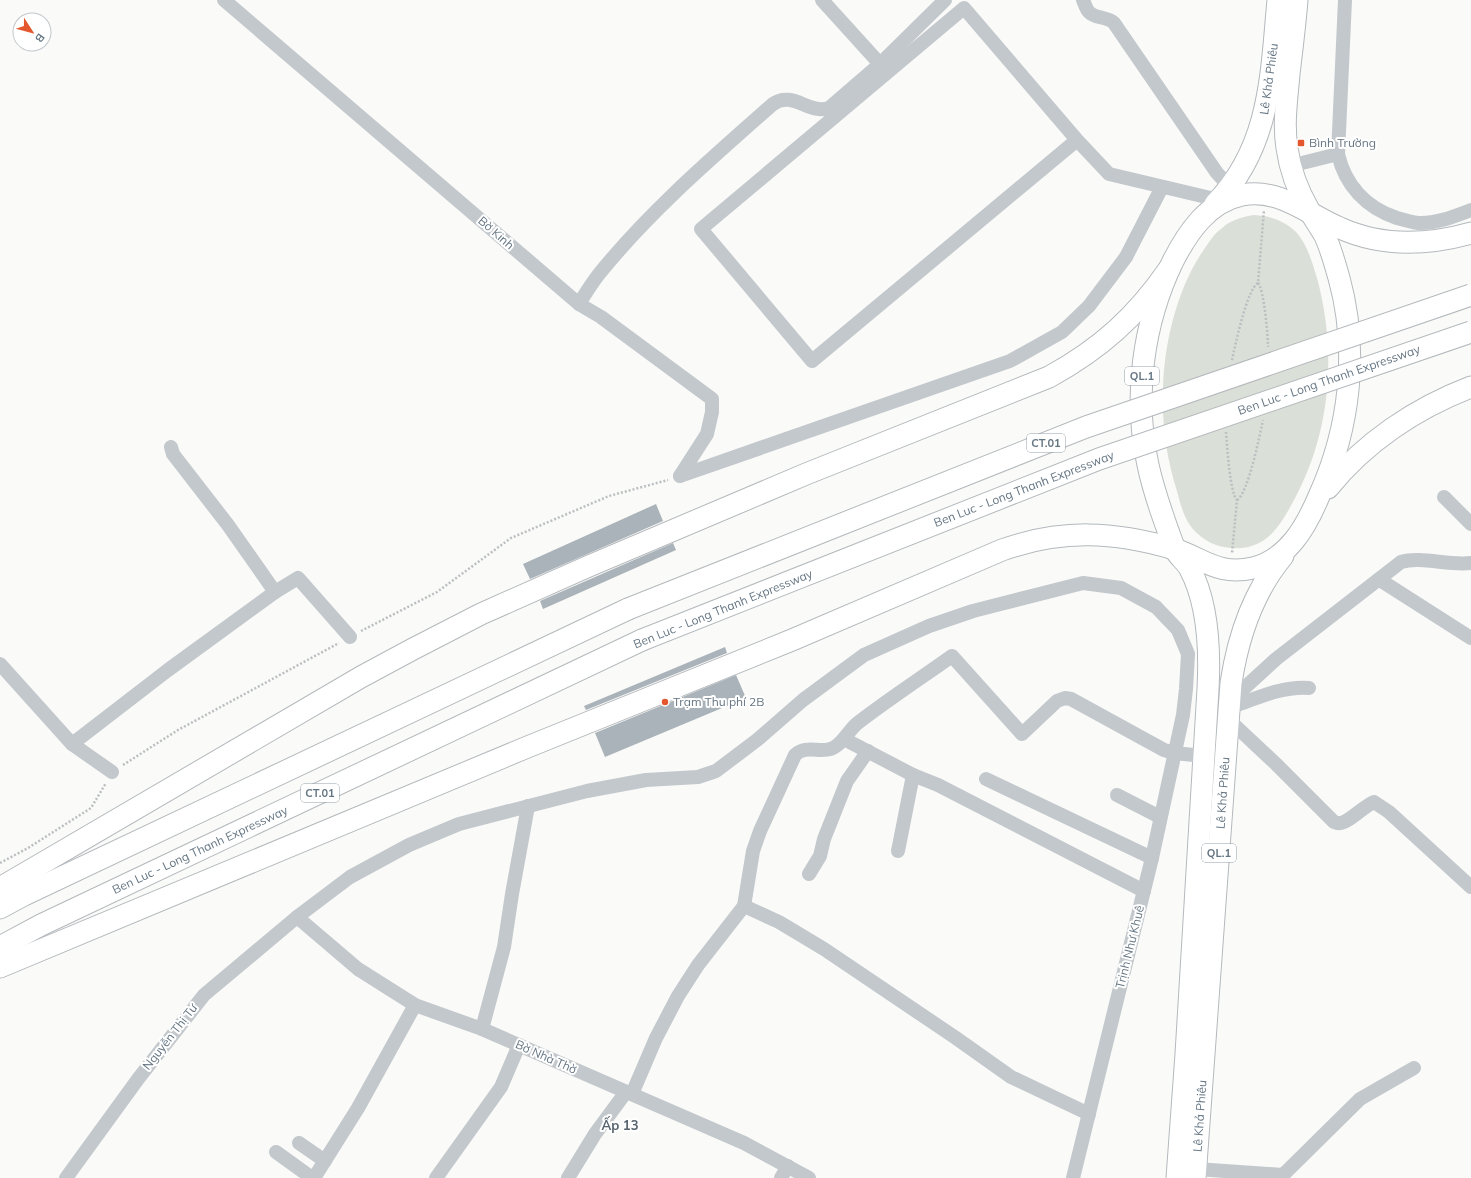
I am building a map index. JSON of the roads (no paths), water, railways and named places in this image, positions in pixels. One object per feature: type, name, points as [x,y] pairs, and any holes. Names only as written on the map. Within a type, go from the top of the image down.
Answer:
[{"type":"highway","name":"Lê Khả Phiêu","points":[[1218,200],[1248,157],[1264,116],[1270,83],[1278,0]]},
{"type":"highway","name":"Lê Khả Phiêu","points":[[1297,0],[1284,118],[1290,166],[1302,197],[1310,212]]},
{"type":"highway","name":"QL.1","points":[[1266,194],[1290,201],[1310,212],[1325,236],[1341,286],[1346,312],[1350,365],[1345,414],[1340,437],[1326,481],[1317,503],[1293,543],[1284,552],[1264,564],[1253,568],[1231,570],[1206,564],[1175,550],[1160,509],[1148,464],[1144,441],[1141,402],[1142,371],[1146,345],[1154,313],[1169,269],[1181,246],[1197,222],[1218,200],[1217,205],[1228,199],[1241,196],[1266,194]]},
{"type":"highway","points":[[1310,212],[1342,229],[1365,236],[1395,242],[1432,242],[1471,233]]},
{"type":"highway","points":[[0,888],[361,677],[481,614],[588,566],[740,501],[1049,377],[1071,366],[1109,338],[1142,306],[1169,269]]},
{"type":"highway","name":"CT.01","points":[[0,908],[628,609],[1086,427],[1471,295]]},
{"type":"highway","name":"Ben Luc - Long Thanh Expressway","points":[[0,947],[41,925],[642,640],[1099,458],[1471,332]]},
{"type":"highway","points":[[1317,503],[1348,466],[1386,433],[1431,405],[1471,388]]},
{"type":"highway","points":[[0,967],[525,748],[792,640],[1002,550],[1039,539],[1077,534],[1114,536],[1175,550]]},
{"type":"highway","name":"Lê Khả Phiêu","points":[[1196,1174],[1232,677],[1238,645],[1251,609],[1270,574],[1293,543]]},
{"type":"highway","name":"Lê Khả Phiêu","points":[[1175,550],[1190,569],[1198,590],[1205,618],[1209,650],[1186,1054],[1177,1178]]},
{"type":"street","name":"Bờ Kinh","points":[[224,0],[579,304],[601,317],[712,399],[712,412],[707,434],[680,476],[1010,361],[1062,332],[1088,306],[1126,257],[1162,187]]},
{"type":"street","points":[[822,0],[880,64]]},
{"type":"street","points":[[579,304],[599,274],[650,218],[773,104],[781,99],[789,99],[819,110],[829,108],[880,64],[945,0]]},
{"type":"street","points":[[1077,140],[812,361],[701,229],[964,8],[1077,140],[1109,174],[1218,200],[1217,173],[1114,23],[1111,20],[1095,16],[1089,12],[1083,0]]},
{"type":"street","points":[[1345,0],[1338,154],[1344,174],[1363,200],[1382,212],[1410,222],[1431,222],[1471,210]]},
{"type":"street","points":[[1290,166],[1338,154]]},
{"type":"street","points":[[171,447],[173,454],[228,525],[275,592]]},
{"type":"street","points":[[1444,497],[1471,524]]},
{"type":"street","points":[[1229,710],[1276,658],[1380,580],[1394,567],[1407,560],[1452,564],[1471,563]]},
{"type":"street","points":[[72,744],[168,670],[275,592],[298,578],[350,637]]},
{"type":"street","points":[[1380,580],[1471,638]]},
{"type":"street","name":"Trịnh Như Khuê","points":[[528,806],[594,789],[646,780],[698,777],[716,771],[757,740],[803,700],[864,655],[929,626],[973,611],[1083,583],[1121,588],[1156,607],[1178,630],[1188,654],[1183,715],[1152,858],[1073,1178]]},
{"type":"street","points":[[568,1178],[595,1134],[629,1093],[678,996],[698,965],[744,906],[753,851],[760,832],[796,755],[800,752],[807,749],[832,749],[844,739],[857,723],[952,656],[1022,734],[1057,701],[1065,698],[1070,699],[1156,746],[1174,753],[1204,756]]},
{"type":"street","points":[[0,664],[72,744],[112,772]]},
{"type":"street","points":[[1229,710],[1281,690],[1297,687],[1309,688]]},
{"type":"street","points":[[1229,710],[1276,764],[1334,822],[1340,823],[1346,821],[1368,804],[1374,802],[1389,812],[1471,887]]},
{"type":"street","points":[[1183,715],[1206,717]]},
{"type":"street","points":[[844,739],[1144,890]]},
{"type":"street","points":[[809,874],[820,856],[824,839],[847,781],[868,751]]},
{"type":"street","points":[[898,851],[913,775]]},
{"type":"street","points":[[986,779],[1152,858]]},
{"type":"street","points":[[1117,795],[1160,817]]},
{"type":"street","points":[[482,1029],[504,947],[528,806]]},
{"type":"street","name":"Nguyễn Thị Tư","points":[[66,1178],[138,1079],[204,995],[297,917],[350,877],[409,845],[459,824],[528,806]]},
{"type":"street","points":[[744,906],[779,922],[824,949],[956,1038],[1010,1077],[1089,1114]]},
{"type":"street","name":"Bờ Nhà Thờ","points":[[297,917],[358,969],[415,1005],[482,1029],[744,1143],[809,1178]]},
{"type":"street","points":[[276,1152],[313,1178],[358,1108],[415,1005]]},
{"type":"street","points":[[436,1178],[501,1086],[519,1045]]},
{"type":"street","points":[[1196,1174],[1283,1175],[1360,1099],[1414,1068]]},
{"type":"street","points":[[299,1143],[325,1161]]},
{"type":"street","points":[[781,1178],[788,1166]]},
{"type":"place","name":"Bình Trường","points":[[1301,143]]},
{"type":"place","name":"Trạm Thu phí 2B","points":[[665,702]]},
{"type":"district","name":"Ấp 13","points":[[620,1125]]}]
